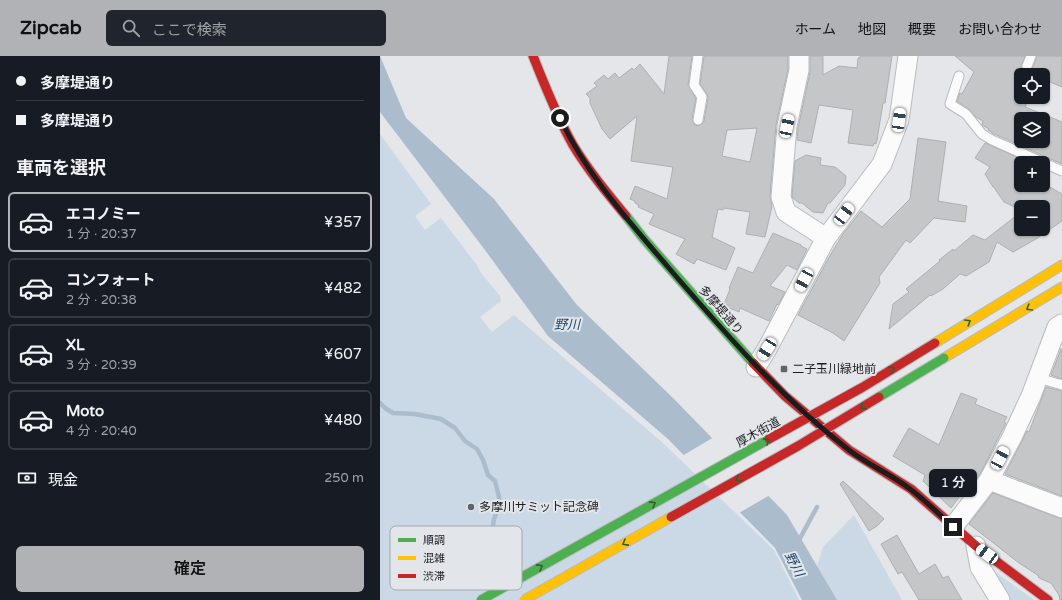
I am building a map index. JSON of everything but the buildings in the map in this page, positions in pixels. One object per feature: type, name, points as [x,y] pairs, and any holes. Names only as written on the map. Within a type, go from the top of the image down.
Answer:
[{"type":"main road","name":"多摩堤通り","points":[[533,56],[544,85],[565,129],[574,146],[600,184],[644,239],[756,367],[785,396],[849,450],[911,489],[976,546],[1048,600]]},
{"type":"main road","name":"厚木街道","points":[[522,577],[863,387],[1062,265]]},
{"type":"main road","points":[[524,600],[798,446],[1062,287]]},
{"type":"main road","name":"厚木街道","points":[[481,600],[499,590]]},
{"type":"street","points":[[799,56],[799,70],[787,126],[781,197],[786,212],[826,238]]},
{"type":"street","points":[[756,367],[826,238],[882,164],[899,120],[908,56]]},
{"type":"street","points":[[953,527],[989,480],[1012,436],[1038,378],[1057,327],[1062,324]]},
{"type":"street","points":[[989,480],[1062,508]]},
{"type":"street","points":[[976,546],[980,567],[1000,600]]},
{"type":"lane","points":[[698,56],[694,85],[702,97],[698,120]]},
{"type":"lane","points":[[1027,66],[1031,56]]},
{"type":"lane","points":[[959,76],[950,104],[966,114],[982,134],[992,140],[1062,171]]},
{"type":"lane","points":[[1038,378],[1062,385]]},
{"type":"shaded area","points":[[380,134],[431,204],[415,216],[425,230],[441,218],[476,264],[481,273],[500,296],[501,301],[480,317],[492,332],[514,315],[664,444],[774,550],[799,600],[380,600]]},
{"type":"shaded area","points":[[854,515],[902,600],[836,600],[817,567],[823,547]]},
{"type":"shaded area","points":[[991,569],[1034,600],[1007,600]]},
{"type":"water","name":"野川","points":[[380,56],[406,118],[494,199],[577,305],[674,399],[787,515],[837,600],[802,600],[775,548],[668,439],[548,336],[380,112]]},
{"type":"pier","points":[[714,437],[770,495],[739,513],[682,456]]},
{"type":"waterway","points":[[380,403],[393,413],[415,414],[441,419],[455,428],[465,441],[477,449],[483,460],[488,475],[495,481],[499,497],[499,505],[493,526]]},
{"type":"waterway","points":[[798,542],[817,507]]},
{"type":"traffic: fast","points":[[626,216],[644,239],[753,363]]},
{"type":"traffic: fast","points":[[879,397],[944,358]]},
{"type":"traffic: fast","points":[[522,577],[769,439]]},
{"type":"traffic: fast","points":[[481,600],[499,590]]},
{"type":"traffic: slow","points":[[935,343],[1062,265]]},
{"type":"traffic: slow","points":[[944,358],[1062,287]]},
{"type":"traffic: slow","points":[[524,600],[671,517]]},
{"type":"traffic: jam","points":[[533,56],[556,112],[573,145],[591,172],[626,216]]},
{"type":"traffic: jam","points":[[769,439],[863,387],[935,343]]},
{"type":"traffic: jam","points":[[753,363],[785,396],[849,450],[911,489],[976,546],[1048,600]]},
{"type":"traffic: jam","points":[[671,517],[798,446],[879,397]]},
{"type":"place","name":"二子玉川緑地前","points":[[784,369]]},
{"type":"place","name":"多摩川サミット記念碑","points":[[471,507]]},
{"type":"route","points":[[560,118],[574,146],[614,202],[644,239],[756,367],[785,396],[849,450],[870,465],[911,489],[953,527]]}]
